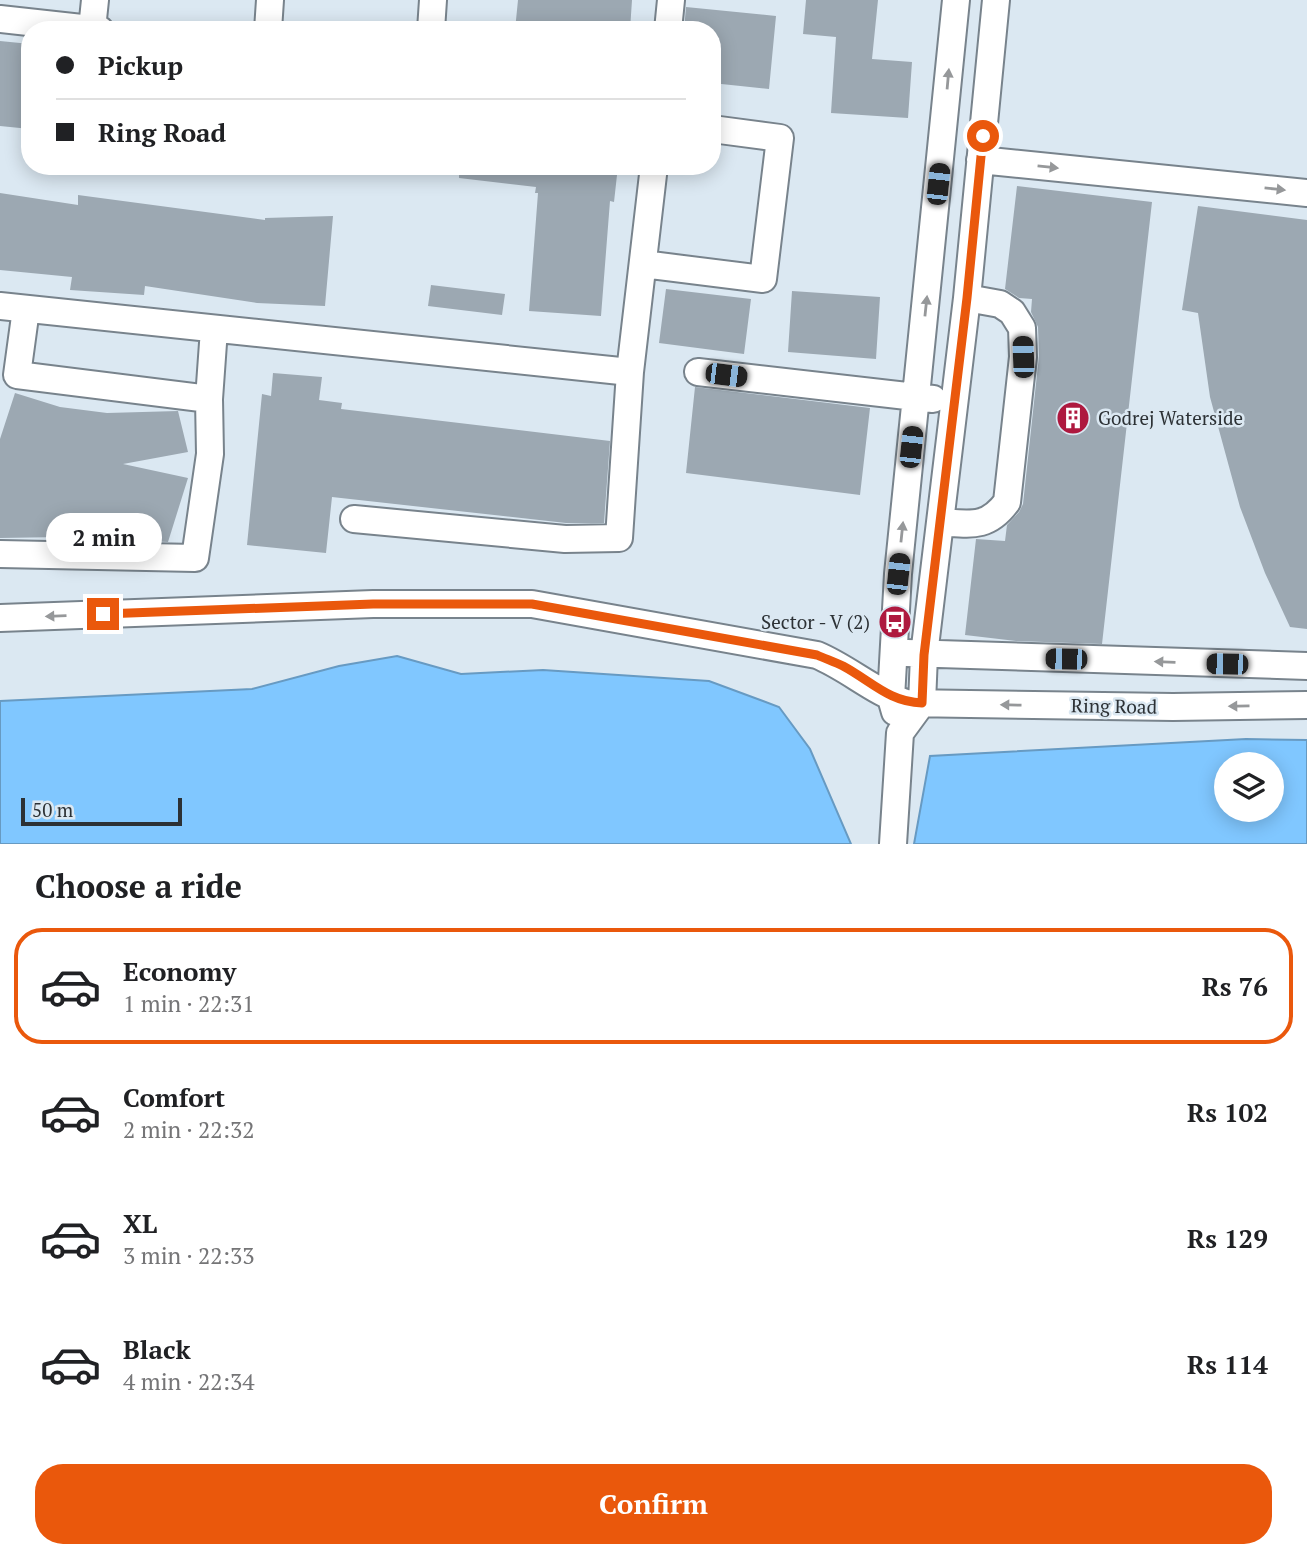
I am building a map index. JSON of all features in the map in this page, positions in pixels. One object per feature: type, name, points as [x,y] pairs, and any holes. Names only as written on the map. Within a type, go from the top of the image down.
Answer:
[{"type":"street","points":[[93,21],[95,0]]},
{"type":"street","points":[[269,21],[270,0]]},
{"type":"street","points":[[432,21],[433,0]]},
{"type":"street","points":[[669,21],[671,0]]},
{"type":"street","points":[[892,844],[900,733],[891,698],[898,574],[955,6],[995,8],[967,298],[924,655],[922,703],[900,733]]},
{"type":"street","points":[[3,13],[53,12],[74,21]]},
{"type":"street","points":[[643,264],[763,279],[780,138],[721,130]]},
{"type":"street","points":[[981,160],[1307,193]]},
{"type":"street","points":[[354,519],[565,539],[619,538],[630,372],[652,175]]},
{"type":"street","points":[[940,522],[975,524],[996,517],[1007,502],[1023,357],[1022,328],[1012,312],[1000,304],[967,298]]},
{"type":"street","points":[[209,399],[9,375],[13,307],[630,372]]},
{"type":"street","points":[[0,554],[195,558],[210,454],[209,399],[214,328]]},
{"type":"street","points":[[698,372],[954,401]]},
{"type":"street","name":"Ring Road","points":[[0,618],[360,605],[532,604],[817,655],[844,667],[891,698],[906,703],[1173,707],[1307,705]]},
{"type":"street","points":[[894,652],[1307,666]]},
{"type":"water","points":[[397,656],[461,674],[543,670],[709,681],[779,707],[810,749],[851,844],[0,844],[0,701],[252,689],[339,666]]},
{"type":"water","points":[[1246,739],[1307,740],[1307,844],[914,844],[930,756]]},
{"type":"building","points":[[518,0],[632,0],[631,21],[516,21]]},
{"type":"building","points":[[806,0],[878,0],[872,59],[912,62],[908,118],[831,113],[836,37],[803,34]]},
{"type":"building","points":[[686,7],[776,16],[769,89],[721,84],[721,21],[685,21]]},
{"type":"building","points":[[0,41],[21,43],[21,128],[0,126]]},
{"type":"building","points":[[459,175],[617,175],[614,202],[610,201],[601,316],[529,311],[538,193],[535,193],[536,187],[459,178]]},
{"type":"building","name":"Godrej Waterside","points":[[1017,186],[1152,202],[1102,644],[1016,641],[965,635],[976,539],[1005,541],[1007,525],[1023,504],[1039,356],[1038,327],[1031,312],[1032,299],[1019,298],[1005,289]]},
{"type":"building","points":[[0,193],[78,205],[78,195],[265,220],[333,216],[325,306],[257,303],[145,286],[144,295],[70,290],[72,277],[0,270]]},
{"type":"building","points":[[1198,206],[1307,220],[1307,629],[1290,627],[1265,573],[1240,507],[1210,397],[1198,313],[1182,310]]},
{"type":"building","points":[[431,285],[505,294],[502,315],[428,306]]},
{"type":"building","points":[[666,289],[751,299],[744,354],[659,343]]},
{"type":"building","points":[[792,291],[880,297],[876,359],[788,352]]},
{"type":"building","points":[[273,373],[322,377],[319,400],[342,403],[341,409],[610,441],[604,523],[566,523],[332,497],[326,553],[247,545],[262,394],[271,396]]},
{"type":"building","points":[[695,387],[870,408],[860,495],[686,473]]},
{"type":"building","points":[[15,393],[60,407],[107,413],[178,411],[188,452],[123,464],[188,478],[168,542],[61,537],[0,538],[0,439]]},
{"type":"place","name":"Godrej Waterside","points":[[1073,418]]},
{"type":"place","name":"Sector - V (2)","points":[[895,622]]},
{"type":"route","points":[[103,614],[373,604],[532,604],[817,655],[844,667],[891,698],[906,703],[922,703],[924,655],[967,298],[983,136]]}]
